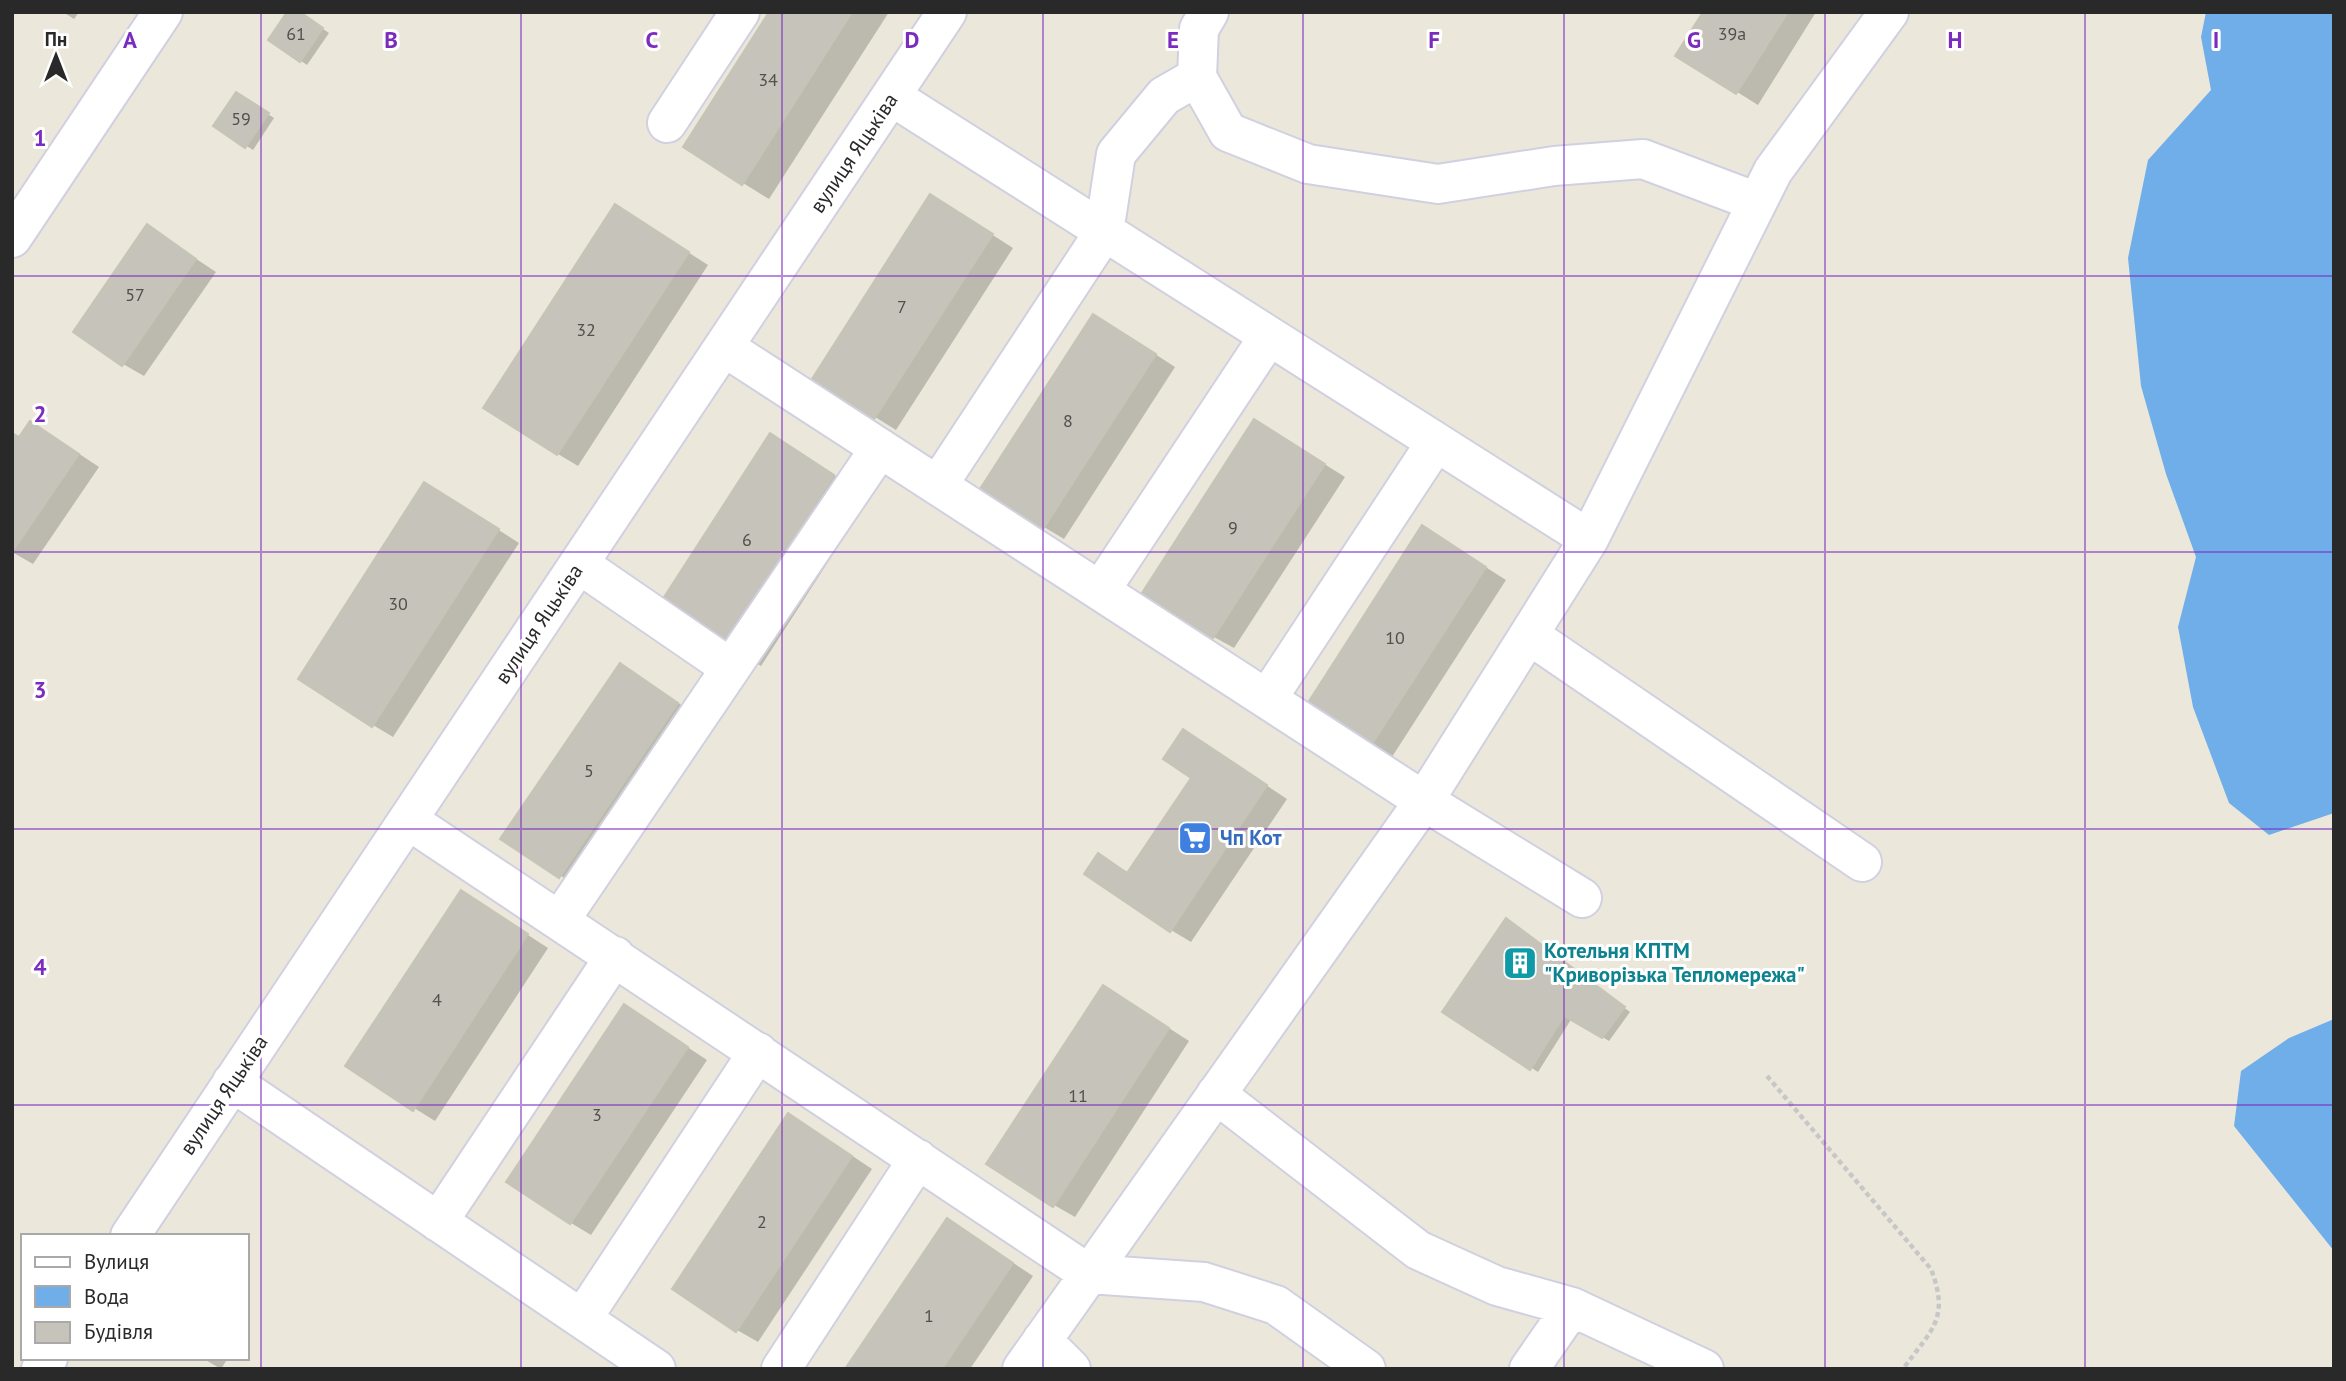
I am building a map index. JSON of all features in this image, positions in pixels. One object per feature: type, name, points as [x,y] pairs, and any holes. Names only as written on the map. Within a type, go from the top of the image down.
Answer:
[{"type":"street","points":[[12,238],[163,12]]},
{"type":"street","points":[[667,123],[740,12]]},
{"type":"street","name":"вулиця Яцьківа","points":[[131,1234],[947,12]]},
{"type":"street","points":[[1209,12],[1199,29],[1198,77],[1227,132],[1308,164],[1438,184],[1554,166],[1643,159],[1757,202]]},
{"type":"street","points":[[1071,1369],[1032,1354],[1424,801],[1589,539],[1773,171],[1889,12]]},
{"type":"street","points":[[938,485],[1104,232],[1116,154],[1164,96],[1198,77]]},
{"type":"street","points":[[891,96],[1589,539]]},
{"type":"street","points":[[1100,591],[1269,336]]},
{"type":"street","points":[[724,347],[1424,801],[1581,898]]},
{"type":"street","points":[[1267,699],[1436,442]]},
{"type":"street","points":[[560,920],[880,448]]},
{"type":"street","points":[[579,564],[729,667]]},
{"type":"street","points":[[1529,635],[1862,862]]},
{"type":"street","points":[[408,820],[1089,1274],[1204,1282],[1276,1305],[1366,1369]]},
{"type":"street","points":[[438,1222],[615,956]]},
{"type":"street","points":[[582,1319],[758,1052]]},
{"type":"street","points":[[232,1082],[650,1367]]},
{"type":"street","points":[[1216,1094],[1418,1250],[1497,1286],[1572,1307],[1704,1369]]},
{"type":"street","points":[[781,1369],[918,1159]]},
{"type":"street","points":[[1528,1369],[1572,1307]]},
{"type":"path","points":[[1767,1076],[1931,1269],[1940,1293],[1939,1319],[1903,1369]]},
{"type":"water","points":[[2206,12],[2334,12],[2334,813],[2269,835],[2229,803],[2193,707],[2178,627],[2196,557],[2166,474],[2141,386],[2128,258],[2148,160],[2211,90],[2201,37]]},
{"type":"water","points":[[2334,1019],[2334,1251],[2234,1126],[2241,1071],[2289,1038]]},
{"type":"building","points":[[287,12],[300,12],[323,28],[300,62],[268,40]]},
{"type":"building","points":[[769,12],[852,12],[742,185],[683,147]]},
{"type":"building","points":[[1703,12],[1788,12],[1736,94],[1675,56]]},
{"type":"building","points":[[236,92],[269,113],[245,148],[213,126]]},
{"type":"building","points":[[930,194],[993,234],[874,419],[812,379]]},
{"type":"building","points":[[615,204],[689,252],[557,455],[483,408]]},
{"type":"building","points":[[147,224],[196,259],[122,366],[73,332]]},
{"type":"building","points":[[1093,314],[1156,354],[1043,529],[980,489]]},
{"type":"building","points":[[1254,419],[1325,464],[1213,638],[1142,593]]},
{"type":"building","points":[[30,421],[79,454],[12,552],[12,433],[19,437]]},
{"type":"building","points":[[770,433],[834,475],[723,647],[659,605]]},
{"type":"building","points":[[424,482],[499,529],[372,727],[298,679]]},
{"type":"building","points":[[1422,525],[1486,567],[1368,750],[1304,709]]},
{"type":"building","points":[[620,663],[678,703],[559,878],[500,839]]},
{"type":"building","points":[[1183,729],[1267,785],[1170,932],[1084,874],[1098,853],[1127,873],[1191,778],[1163,759]]},
{"type":"building","points":[[461,890],[528,934],[413,1111],[345,1066]]},
{"type":"building","name":"Котельня КПТМ \"Криворізька Тепломережа\"","points":[[1506,918],[1625,1007],[1602,1038],[1564,1016],[1530,1070],[1442,1012]]},
{"type":"building","points":[[1103,985],[1169,1028],[1053,1207],[986,1164]]},
{"type":"building","points":[[624,1004],[688,1047],[570,1224],[506,1182]]},
{"type":"building","points":[[788,1113],[852,1156],[736,1332],[672,1289]]},
{"type":"building","points":[[947,1218],[1013,1263],[942,1369],[845,1369]]},
{"type":"place","name":"Чп Кот","points":[[1195,838]]},
{"type":"place","name":"Котельня КПТМ \"Криворізька Тепломережа\"","points":[[1520,963]]}]
